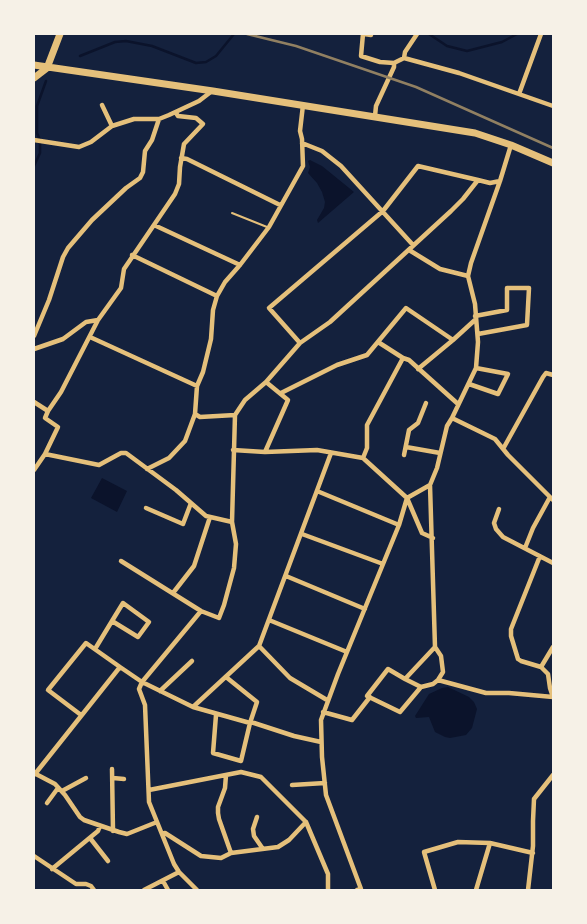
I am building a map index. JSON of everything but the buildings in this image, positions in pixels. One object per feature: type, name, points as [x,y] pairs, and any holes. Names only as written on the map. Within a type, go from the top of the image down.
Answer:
[{"type":"main road","points":[[34,78],[46,68],[60,34]]},
{"type":"main road","points":[[34,66],[213,90],[475,133],[511,145],[553,163]]},
{"type":"street","points":[[372,35],[363,34],[361,56],[380,62],[394,63],[404,58],[459,73],[553,106]]},
{"type":"street","points":[[404,58],[405,52],[417,34]]},
{"type":"street","points":[[519,94],[541,34]]},
{"type":"street","points":[[375,116],[376,106],[394,67],[394,63]]},
{"type":"street","points":[[34,140],[79,147],[91,142],[112,126],[134,119],[159,119],[199,101],[213,90]]},
{"type":"street","points":[[102,105],[112,126]]},
{"type":"street","points":[[147,469],[169,458],[185,441],[195,414],[196,386],[203,372],[217,296],[225,282],[269,227],[303,166],[300,131],[303,105]]},
{"type":"street","points":[[34,470],[45,454],[58,427],[45,418],[48,411],[61,392],[98,320],[121,288],[124,269],[132,255],[175,194],[179,184],[184,144],[204,124],[196,118],[178,116],[176,112]]},
{"type":"street","points":[[34,336],[62,257],[72,242],[92,220],[126,188],[140,178],[143,172],[145,151],[152,140],[159,119]]},
{"type":"street","points":[[302,143],[322,151],[342,166],[414,245]]},
{"type":"street","points":[[421,687],[388,669],[367,696],[400,712],[421,687],[433,684],[443,672],[441,656],[435,647],[430,485],[437,468],[447,426],[476,368],[478,334],[468,276],[511,145]]},
{"type":"street","points":[[182,158],[280,206]]},
{"type":"street","points":[[300,343],[269,308],[383,211],[418,166],[490,183],[500,181]]},
{"type":"street","points":[[121,561],[201,611],[219,618],[234,568],[236,544],[232,522],[235,415],[245,400],[266,382],[300,343],[330,322],[409,250],[463,199],[478,180]]},
{"type":"street","points":[[154,225],[240,265]]},
{"type":"street","points":[[409,250],[440,269],[468,276]]},
{"type":"street","points":[[132,255],[217,296]]},
{"type":"street","points":[[418,369],[476,318],[507,310],[507,288],[529,288],[527,325],[478,334]]},
{"type":"street","points":[[281,393],[337,364],[367,355],[406,308],[453,340]]},
{"type":"street","points":[[34,349],[70,335],[86,322],[98,320]]},
{"type":"street","points":[[90,338],[196,386]]},
{"type":"street","points":[[378,342],[409,360],[458,404]]},
{"type":"street","points":[[363,458],[367,448],[367,425],[403,358]]},
{"type":"street","points":[[469,384],[498,394],[508,374],[476,368]]},
{"type":"street","points":[[503,449],[543,377],[546,373],[553,376]]},
{"type":"street","points":[[265,452],[288,400],[266,382]]},
{"type":"street","points":[[34,402],[48,411]]},
{"type":"street","points":[[404,454],[409,430],[418,423],[426,403]]},
{"type":"street","points":[[195,414],[200,417],[235,415]]},
{"type":"street","points":[[452,418],[495,440],[552,498],[533,528],[525,548]]},
{"type":"street","points":[[406,447],[440,453]]},
{"type":"street","points":[[233,450],[265,452],[317,450],[363,458],[406,498],[422,533],[433,538]]},
{"type":"street","points":[[45,454],[100,465],[121,453],[126,453],[210,518],[232,522]]},
{"type":"street","points":[[193,707],[259,646],[331,453]]},
{"type":"street","points":[[357,890],[361,889],[326,795],[321,742],[323,712],[382,564],[400,525],[406,498],[430,485]]},
{"type":"street","points":[[317,491],[400,525]]},
{"type":"street","points":[[146,508],[182,524],[191,503]]},
{"type":"street","points":[[500,509],[494,523],[496,529],[503,536],[553,563]]},
{"type":"street","points":[[173,593],[194,566],[210,518]]},
{"type":"street","points":[[302,534],[382,564]]},
{"type":"street","points":[[438,680],[486,693],[553,697],[548,674],[541,667],[518,659],[511,632],[540,556]]},
{"type":"street","points":[[286,576],[365,609]]},
{"type":"street","points":[[95,650],[112,621],[123,603],[149,622],[138,636],[112,621]]},
{"type":"street","points":[[197,890],[179,872],[174,864],[149,802],[145,705],[139,689],[142,682],[201,611]]},
{"type":"street","points":[[269,620],[347,652]]},
{"type":"street","points":[[82,714],[48,690],[86,644],[142,682],[193,707],[216,715],[321,742]]},
{"type":"street","points":[[259,646],[290,678],[327,700]]},
{"type":"street","points":[[406,679],[435,647]]},
{"type":"street","points":[[541,667],[553,647]]},
{"type":"street","points":[[160,691],[192,662]]},
{"type":"street","points":[[120,666],[35,774],[55,784],[80,817],[100,826],[127,834],[158,822]]},
{"type":"street","points":[[216,715],[213,753],[240,761],[257,702],[226,677]]},
{"type":"street","points":[[323,712],[352,720],[370,697]]},
{"type":"street","points":[[112,769],[113,831]]},
{"type":"street","points":[[148,790],[241,772],[261,777],[306,822],[328,874],[328,890]]},
{"type":"street","points":[[226,775],[225,788],[218,807],[218,813],[231,853]]},
{"type":"street","points":[[530,890],[534,799],[553,775]]},
{"type":"street","points":[[47,803],[60,790],[86,778]]},
{"type":"street","points":[[113,778],[124,778]]},
{"type":"street","points":[[292,785],[325,783]]},
{"type":"street","points":[[257,817],[253,829],[254,836],[263,850]]},
{"type":"street","points":[[162,834],[165,833],[201,856],[221,858],[231,853],[263,850],[284,844],[306,822]]},
{"type":"street","points":[[52,869],[98,831],[100,826]]},
{"type":"street","points":[[90,838],[108,861]]},
{"type":"street","points":[[435,890],[424,852],[458,842],[490,843],[533,853]]},
{"type":"street","points":[[476,890],[490,843]]},
{"type":"street","points":[[34,856],[76,884],[86,884],[94,890]]},
{"type":"street","points":[[144,890],[179,872]]},
{"type":"street","points":[[163,881],[168,890]]},
{"type":"lane","points":[[232,213],[269,227]]},
{"type":"water","points":[[310,160],[322,166],[354,192],[318,223],[317,220],[324,208],[325,202],[317,183],[308,173],[310,167],[308,161]]},
{"type":"water","points":[[102,478],[127,491],[117,512],[91,498]]},
{"type":"water","points":[[448,687],[469,697],[477,709],[472,728],[466,735],[445,737],[435,732],[429,717],[416,718],[415,716],[429,694]]},
{"type":"waterway","points":[[80,56],[115,42],[126,41],[152,46],[196,63],[206,62],[216,56],[234,34]]},
{"type":"waterway","points":[[429,34],[447,46],[467,51],[502,42],[517,34]]},
{"type":"waterway","points":[[34,166],[40,153],[40,140],[37,133],[37,106],[46,81]]},
{"type":"railway","points":[[247,34],[296,46],[416,87],[553,148]]}]
